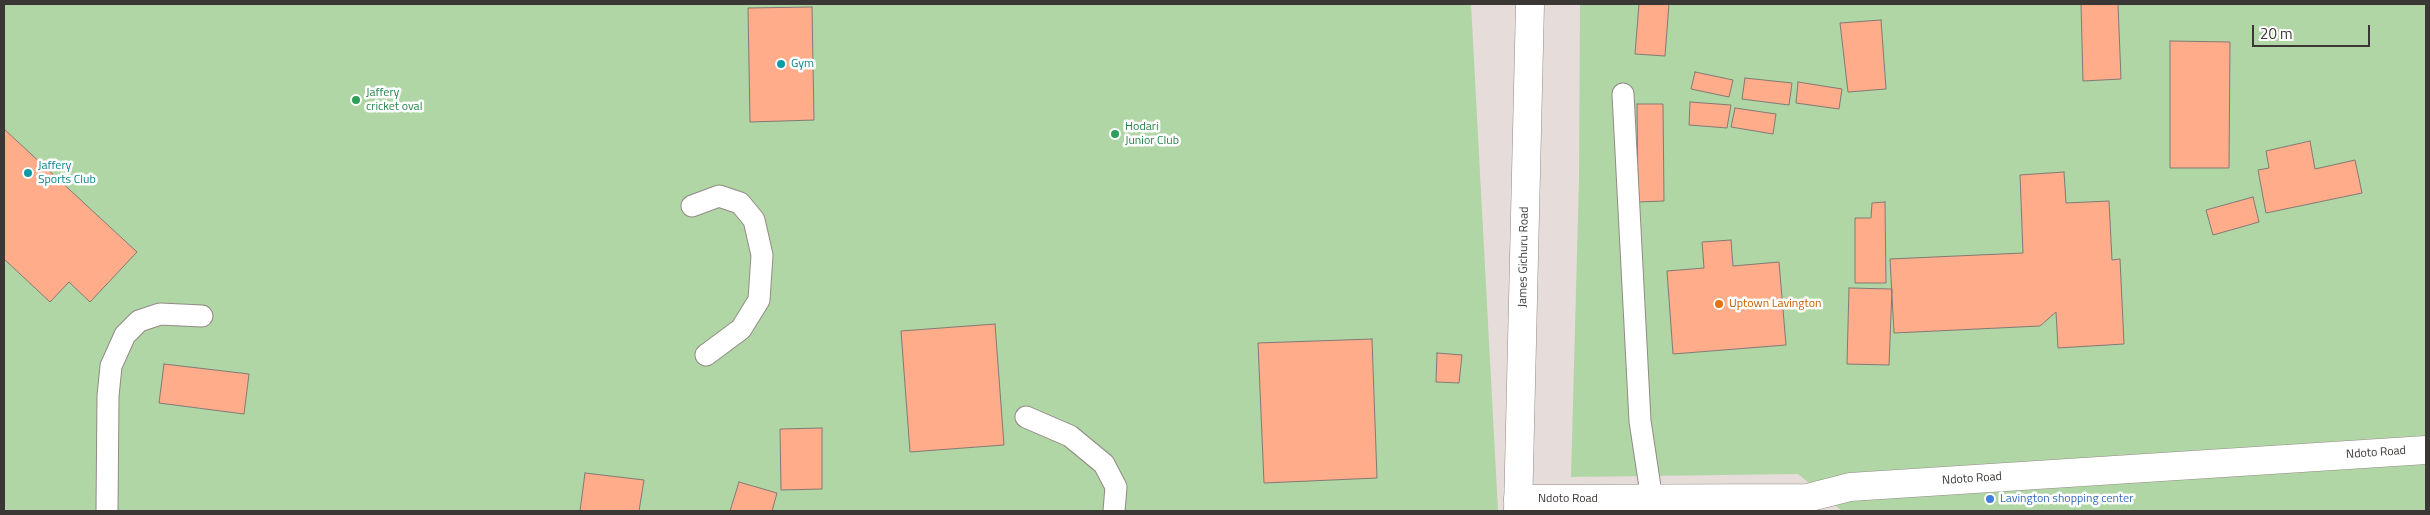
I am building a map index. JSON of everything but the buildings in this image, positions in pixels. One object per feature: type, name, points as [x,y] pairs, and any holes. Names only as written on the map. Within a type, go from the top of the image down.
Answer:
[{"type":"street","name":"James Gichuru Road","points":[[1518,505],[1530,4]]},
{"type":"street","name":"Ndoto Road","points":[[1518,505],[1652,500],[1808,504],[1850,487],[2426,450]]},
{"type":"lane","points":[[1623,94],[1640,421],[1652,500]]},
{"type":"lane","points":[[692,206],[719,196],[740,203],[754,220],[762,255],[759,300],[742,329],[706,354]]},
{"type":"lane","points":[[107,511],[111,366],[125,335],[139,321],[160,314],[202,316]]},
{"type":"lane","points":[[1026,417],[1070,436],[1104,464],[1116,487],[1114,511]]},
{"type":"green space","points":[[4,4],[1471,4],[1498,511],[4,511]]},
{"type":"green space","points":[[1580,4],[2426,4],[2426,511],[1842,511],[1798,474],[1571,477],[1579,179]]},
{"type":"place","name":"Gym","points":[[781,64]]},
{"type":"place","name":"Jaffery cricket oval","points":[[356,100]]},
{"type":"place","name":"Hodari Junior Club","points":[[1115,134]]},
{"type":"place","name":"Jaffery Sports Club","points":[[28,173]]},
{"type":"place","name":"Uptown Lavington","points":[[1719,304]]},
{"type":"place","name":"Lavington shopping center","points":[[1990,499]]}]
